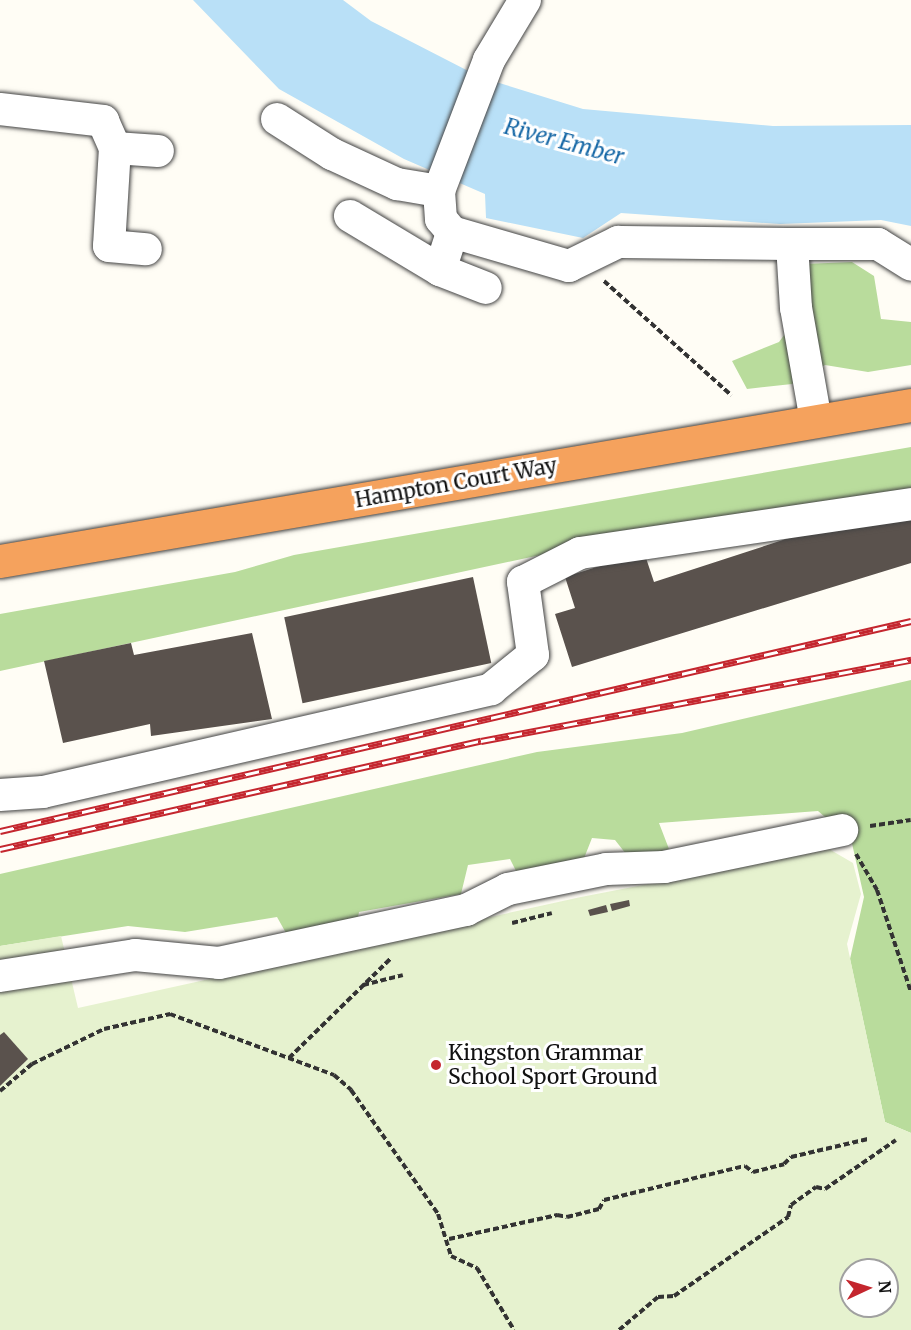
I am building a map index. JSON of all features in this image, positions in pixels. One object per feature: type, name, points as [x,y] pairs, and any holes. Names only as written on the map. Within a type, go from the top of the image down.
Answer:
[{"type":"highway","name":"Hampton Court Way","points":[[0,561],[911,405]]},
{"type":"street","points":[[525,0],[489,60],[439,191],[441,219],[452,232],[569,266],[618,242],[878,244],[911,265]]},
{"type":"street","points":[[0,109],[103,121],[115,148],[109,246],[146,249]]},
{"type":"street","points":[[277,119],[332,154],[397,184],[439,191]]},
{"type":"street","points":[[115,148],[158,151]]},
{"type":"street","points":[[350,216],[441,270],[486,288]]},
{"type":"street","points":[[441,270],[452,232]]},
{"type":"street","points":[[792,244],[796,308],[816,421]]},
{"type":"street","points":[[0,795],[43,792],[491,689],[533,655],[523,582],[580,553],[911,504]]},
{"type":"street","points":[[0,976],[135,955],[219,963],[466,910],[508,889],[606,869],[664,867],[842,830]]},
{"type":"path","points":[[569,266],[591,270],[731,395]]},
{"type":"path","points":[[911,820],[842,830],[877,890],[911,992]]},
{"type":"path","points":[[504,925],[562,911]]},
{"type":"path","points":[[289,1058],[400,950]]},
{"type":"path","points":[[362,985],[404,975]]},
{"type":"path","points":[[0,1091],[32,1064],[104,1029],[155,1015],[170,1014],[334,1075],[351,1090],[438,1214],[448,1239],[451,1256],[477,1268],[514,1330]]},
{"type":"path","points":[[448,1239],[557,1215],[567,1217],[599,1209],[604,1200],[745,1166],[753,1172],[784,1164],[791,1157],[868,1139]]},
{"type":"path","points":[[619,1330],[658,1297],[674,1296],[788,1217],[791,1205],[816,1186],[825,1189],[896,1140]]},
{"type":"green space","points":[[852,262],[874,276],[881,319],[911,322],[911,365],[868,372],[825,365],[792,384],[747,389],[732,361],[779,342],[793,323],[804,264]]},
{"type":"green space","points":[[911,447],[911,488],[606,541],[0,671],[0,614],[235,572],[294,555]]},
{"type":"green space","points":[[911,680],[911,1133],[885,1122],[850,959],[864,897],[851,839],[818,811],[659,823],[669,849],[630,859],[615,840],[592,838],[579,871],[524,887],[510,859],[468,865],[461,894],[359,912],[353,946],[300,958],[277,917],[185,932],[128,926],[0,946],[0,874],[537,752],[682,733]]},
{"type":"green space","name":"Kingston Grammar School Sport Ground","points":[[829,849],[853,863],[861,894],[847,944],[885,1122],[911,1133],[911,1330],[0,1330],[0,946],[61,936],[78,1008],[581,897]]},
{"type":"water","name":"River Ember","points":[[193,0],[343,0],[371,21],[480,77],[583,109],[773,126],[911,125],[911,226],[881,220],[780,224],[621,213],[583,238],[486,218],[485,194],[404,159],[279,89]]},
{"type":"building","points":[[911,514],[911,563],[572,667],[555,614],[575,608],[565,577],[644,552],[654,582],[835,523],[837,531]]},
{"type":"building","points":[[473,577],[491,663],[303,703],[284,617]]},
{"type":"building","points":[[252,633],[272,719],[151,736],[150,724],[63,743],[44,661],[131,643],[134,655]]},
{"type":"building","points":[[629,900],[630,906],[612,911],[610,904]]},
{"type":"building","points":[[606,905],[608,912],[590,916],[588,910]]},
{"type":"building","points":[[4,1032],[28,1059],[0,1086],[0,1035]]},
{"type":"railway","points":[[0,831],[911,621]]},
{"type":"railway","points":[[0,849],[481,741],[911,660]]},
{"type":"place","name":"Kingston Grammar School Sport Ground","points":[[436,1065]]}]
